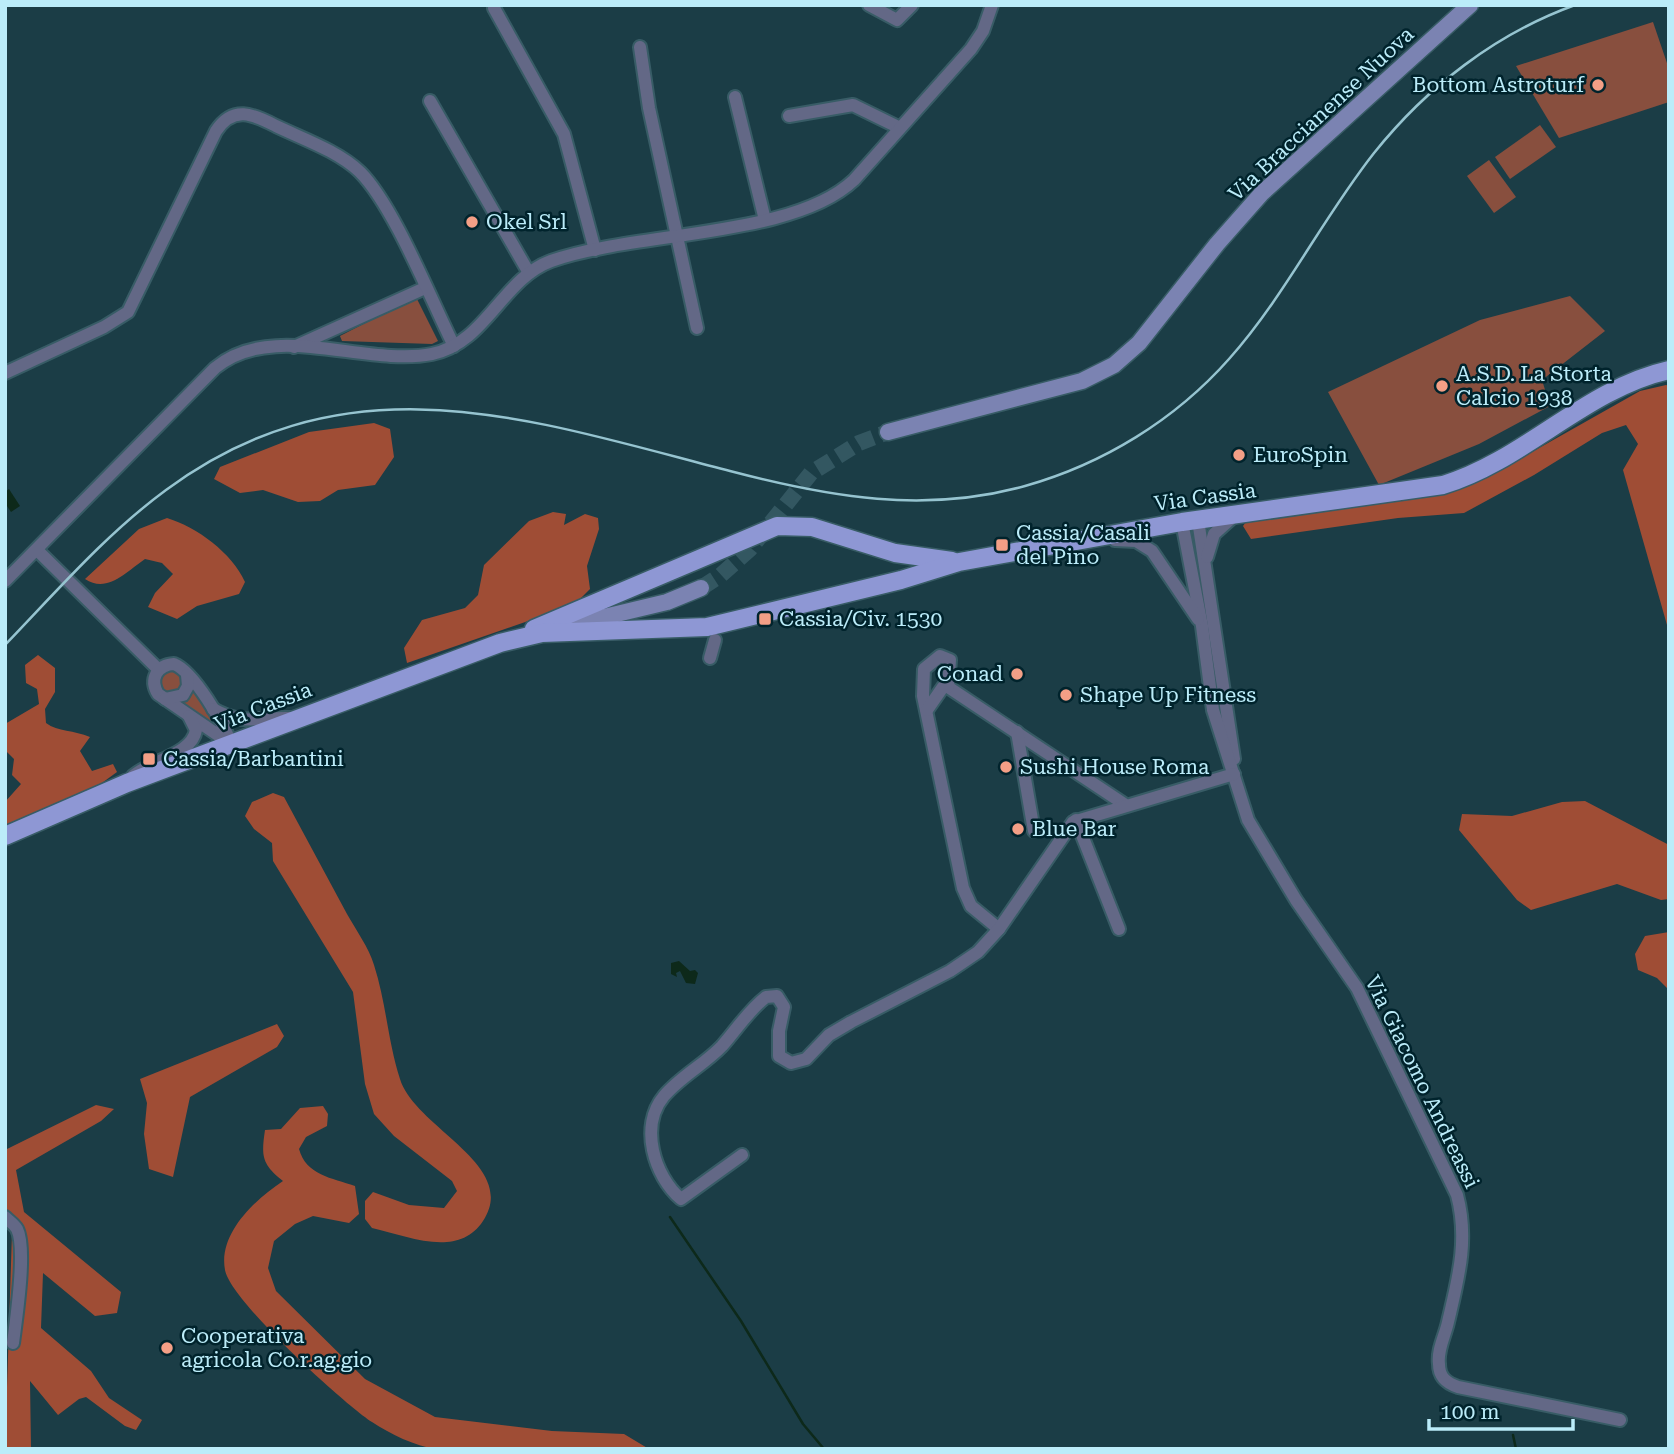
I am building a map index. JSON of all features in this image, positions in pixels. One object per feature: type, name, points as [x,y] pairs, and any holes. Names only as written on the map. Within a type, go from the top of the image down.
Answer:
[{"type":"main road","name":"Via Braccianense Nuova","points":[[888,432],[1082,382],[1114,365],[1139,343],[1262,192],[1470,5]]},
{"type":"main road","name":"Via Cassia","points":[[5,836],[127,783],[500,643],[542,633],[707,626],[901,580],[959,562],[1190,521],[1409,492],[1455,481],[1502,458],[1627,383],[1669,370]]},
{"type":"main road","points":[[500,643],[777,526],[812,527],[894,553],[959,562]]},
{"type":"main road","points":[[542,633],[667,602],[701,588]]},
{"type":"street","points":[[869,5],[897,20],[912,5]]},
{"type":"street","points":[[5,581],[222,362],[245,351],[293,348],[416,356],[454,346],[481,325],[529,273],[552,261],[595,250],[765,220],[811,207],[834,197],[854,180],[976,43],[992,5]]},
{"type":"street","points":[[494,8],[564,134],[595,250]]},
{"type":"street","points":[[640,47],[649,108],[697,328]]},
{"type":"street","points":[[735,97],[765,220]]},
{"type":"street","points":[[429,101],[529,273]]},
{"type":"street","points":[[789,116],[853,104],[900,128]]},
{"type":"street","points":[[5,373],[104,327],[128,312],[216,131],[235,114],[259,117],[340,158],[359,172],[381,202],[454,346]]},
{"type":"street","points":[[293,348],[425,288]]},
{"type":"street","name":"Via Giacomo Andreassi","points":[[1235,516],[1214,534],[1202,586],[1202,626],[1213,710],[1229,771],[1253,831],[1357,988],[1454,1186],[1463,1219],[1464,1243],[1439,1356],[1443,1378],[1458,1387],[1620,1420]]},
{"type":"street","name":"Via Giacomo Andreassi","points":[[1190,521],[1206,561]]},
{"type":"street","name":"Via Giacomo Andreassi","points":[[1190,521],[1234,757],[1229,771]]},
{"type":"street","name":"Via Giacomo Andreassi","points":[[1087,538],[1136,541],[1144,544],[1155,555],[1202,626]]},
{"type":"street","points":[[37,550],[159,669]]},
{"type":"street","points":[[1179,590],[1202,586]]},
{"type":"street","points":[[710,658],[715,640]]},
{"type":"street","points":[[948,687],[950,660],[940,656],[924,668],[923,696],[963,888],[971,906],[999,929]]},
{"type":"street","points":[[174,664],[187,674],[213,709],[231,744],[162,697],[153,684],[159,669],[174,664]]},
{"type":"street","points":[[162,697],[173,700],[183,695],[188,685],[187,674]]},
{"type":"street","points":[[927,710],[943,687],[948,687],[1124,804]]},
{"type":"street","points":[[213,709],[232,719],[249,722],[298,718]]},
{"type":"street","points":[[127,783],[147,766],[191,743],[196,728],[187,713]]},
{"type":"street","points":[[1017,732],[1034,831]]},
{"type":"street","points":[[742,1155],[681,1199],[659,1169],[652,1147],[653,1122],[664,1096],[721,1047],[753,1007],[765,997],[776,996],[784,1007],[779,1031],[779,1056],[791,1063],[806,1059],[829,1035],[850,1022],[965,961],[999,929],[1062,834],[1076,820],[1229,771]]},
{"type":"street","points":[[1076,820],[1119,929]]},
{"type":"street","points":[[5,1217],[18,1230],[20,1239],[20,1285],[13,1343]]},
{"type":"shaded area","name":"Bottom Astroturf","points":[[1653,22],[1669,69],[1669,102],[1559,138],[1516,66]]},
{"type":"shaded area","points":[[1540,125],[1556,147],[1510,179],[1495,157]]},
{"type":"shaded area","points":[[1489,160],[1516,197],[1494,213],[1467,176]]},
{"type":"shaded area","name":"A.S.D. La Storta Calcio 1938","points":[[1570,296],[1605,331],[1542,380],[1550,406],[1479,444],[1379,485],[1328,392],[1480,320]]},
{"type":"shaded area","points":[[416,297],[438,341],[432,344],[342,341],[340,336]]},
{"type":"shaded area","points":[[1669,386],[1669,632],[1623,470],[1638,444],[1626,425],[1602,433],[1534,475],[1464,513],[1398,518],[1251,539],[1243,526],[1251,515],[1457,486],[1484,479],[1640,391]]},
{"type":"shaded area","points":[[374,423],[390,429],[394,457],[375,485],[338,490],[320,501],[298,502],[263,490],[240,493],[214,479],[220,467],[309,432]]},
{"type":"shaded area","points":[[9,489],[20,506],[11,512],[5,503],[5,492]]},
{"type":"shaded area","points":[[553,512],[566,514],[564,525],[585,514],[598,518],[599,529],[587,566],[590,589],[574,605],[407,663],[404,648],[422,620],[465,608],[478,595],[484,565],[529,521]]},
{"type":"shaded area","points":[[167,518],[190,528],[223,551],[245,582],[239,594],[197,606],[177,619],[148,607],[155,593],[173,574],[162,563],[145,559],[109,583],[93,583],[85,579],[139,529]]},
{"type":"shaded area","points":[[38,655],[55,668],[55,692],[45,709],[46,723],[90,737],[80,751],[92,771],[113,764],[117,772],[95,788],[5,833],[5,802],[21,784],[12,775],[14,759],[5,750],[5,724],[39,704],[37,689],[26,683],[25,665]]},
{"type":"shaded area","points":[[173,669],[181,673],[184,685],[172,695],[161,690],[159,678]]},
{"type":"shaded area","points":[[192,688],[220,730],[180,702]]},
{"type":"shaded area","points":[[273,793],[284,797],[369,952],[378,979],[396,1065],[409,1097],[477,1164],[488,1182],[491,1201],[483,1221],[473,1233],[460,1239],[432,1242],[416,1239],[372,1228],[365,1219],[365,1201],[373,1192],[409,1205],[444,1208],[457,1191],[452,1181],[394,1136],[374,1114],[365,1084],[353,992],[273,861],[272,843],[254,829],[245,816],[252,802]]},
{"type":"shaded area","points":[[1585,801],[1669,845],[1669,899],[1661,900],[1617,884],[1531,910],[1517,900],[1459,830],[1462,814],[1512,816],[1562,802]]},
{"type":"shaded area","points":[[1669,932],[1669,990],[1657,978],[1638,970],[1635,954],[1645,936]]},
{"type":"shaded area","points":[[679,961],[690,971],[695,970],[698,973],[695,984],[686,983],[680,971],[676,973],[677,977],[671,974],[671,963]]},
{"type":"shaded area","points":[[277,1024],[284,1036],[277,1047],[190,1097],[173,1177],[149,1169],[144,1134],[147,1103],[140,1079]]},
{"type":"shaded area","points":[[96,1105],[114,1109],[101,1121],[16,1170],[24,1212],[121,1292],[117,1313],[95,1316],[43,1273],[41,1328],[91,1371],[109,1398],[142,1420],[136,1430],[125,1426],[86,1397],[79,1399],[58,1415],[30,1381],[31,1449],[5,1449],[12,1233],[18,1222],[5,1211],[5,1150]]},
{"type":"shaded area","points":[[323,1106],[328,1114],[327,1126],[306,1137],[299,1149],[302,1158],[307,1165],[321,1174],[355,1186],[359,1214],[349,1223],[313,1216],[295,1224],[274,1241],[268,1268],[276,1291],[365,1379],[435,1417],[552,1431],[624,1434],[649,1449],[453,1450],[420,1445],[387,1431],[358,1412],[266,1327],[246,1304],[225,1270],[227,1243],[241,1218],[283,1181],[267,1165],[263,1154],[265,1130],[281,1129],[300,1108]]},
{"type":"waterway","points":[[670,1217],[741,1321],[803,1424],[824,1449]]},
{"type":"waterway","points":[[1513,1435],[1516,1449]]},
{"type":"tunnel","points":[[701,588],[721,575],[750,549],[811,473],[859,443],[888,432]]},
{"type":"railway","points":[[5,645],[102,544],[166,490],[235,448],[304,422],[373,411],[443,410],[513,419],[584,433],[767,480],[840,495],[877,499],[951,499],[988,494],[1054,477],[1136,437],[1208,381],[1268,310],[1355,178],[1417,106],[1464,65],[1490,47],[1517,31],[1575,5]]},
{"type":"place","name":"Bottom Astroturf","points":[[1598,85]]},
{"type":"place","name":"Okel Srl","points":[[472,222]]},
{"type":"place","name":"A.S.D. La Storta Calcio 1938","points":[[1442,386]]},
{"type":"place","name":"EuroSpin","points":[[1239,455]]},
{"type":"place","name":"Cassia/Casali del Pino","points":[[1002,545]]},
{"type":"place","name":"Cassia/Civ. 1530","points":[[765,619]]},
{"type":"place","name":"Conad","points":[[1017,674]]},
{"type":"place","name":"Shape Up Fitness","points":[[1066,695]]},
{"type":"place","name":"Cassia/Barbantini","points":[[149,759]]},
{"type":"place","name":"Sushi House Roma","points":[[1006,767]]},
{"type":"place","name":"Blue Bar","points":[[1018,829]]},
{"type":"place","name":"Cooperativa agricola Co.r.ag.gio","points":[[167,1348]]}]
